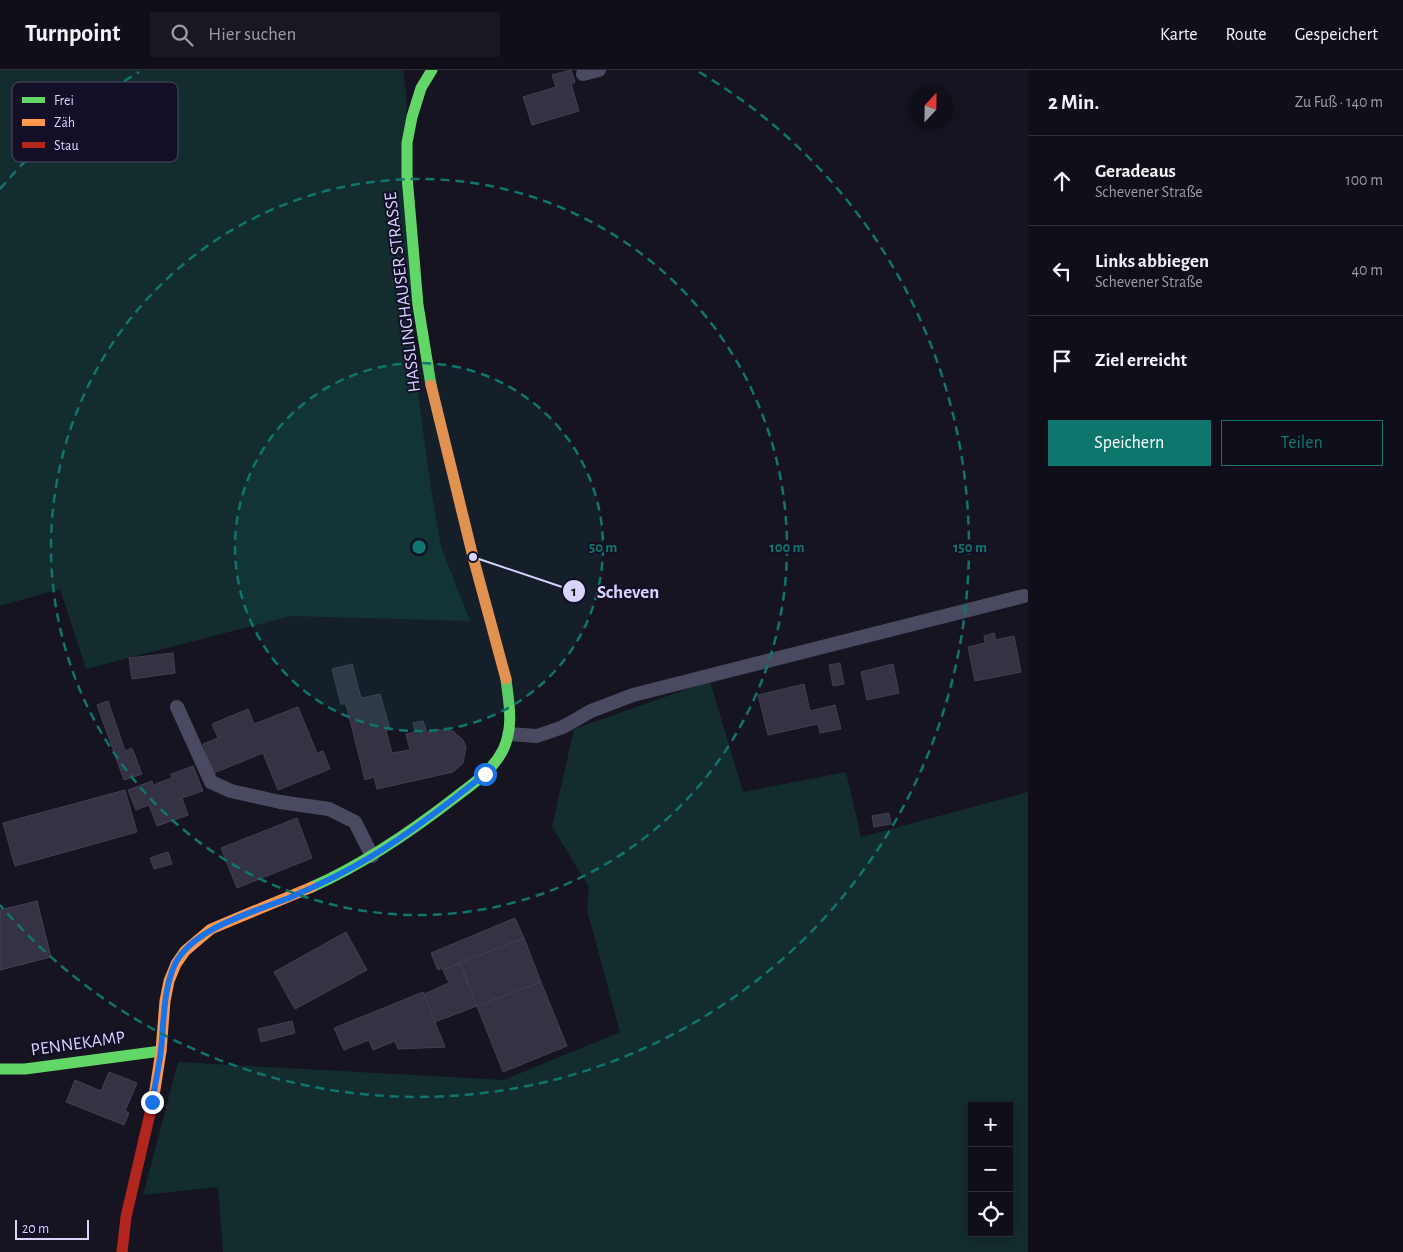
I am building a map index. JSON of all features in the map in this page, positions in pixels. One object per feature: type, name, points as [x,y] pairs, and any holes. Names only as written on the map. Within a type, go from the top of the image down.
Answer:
[{"type":"main road","name":"HASSLINGHAUSER STRASSE","points":[[122,1252],[126,1217],[152,1102],[170,981],[176,964],[185,951],[211,929],[337,876],[372,856],[438,811],[485,774],[496,762],[509,734],[511,715],[505,672],[432,394],[418,305],[407,176],[407,143],[412,117],[421,88],[432,70]]},
{"type":"main road","name":"PENNEKAMP","points":[[0,1069],[25,1069],[161,1051]]},
{"type":"lane","points":[[583,74],[599,70]]},
{"type":"lane","points":[[509,734],[537,736],[563,728],[591,711],[633,694],[1024,596]]},
{"type":"lane","points":[[177,707],[211,782],[231,791],[329,810],[355,822],[372,856]]},
{"type":"green space","points":[[0,70],[403,70],[406,92],[414,355],[422,424],[441,547],[470,621],[291,616],[86,669],[60,589],[0,606]]},
{"type":"green space","points":[[710,681],[743,792],[846,772],[861,837],[1028,792],[1028,1252],[223,1252],[218,1187],[143,1195],[178,1062],[504,1080],[620,1032],[587,910],[589,887],[552,827],[574,729]]},
{"type":"building","points":[[571,70],[575,82],[571,84],[579,111],[532,125],[523,97],[556,87],[552,75]]},
{"type":"building","points":[[994,633],[996,640],[1014,636],[1021,672],[975,681],[968,647],[985,643],[984,636]]},
{"type":"building","points":[[173,653],[175,673],[132,679],[129,658]]},
{"type":"building","points":[[840,663],[844,684],[833,686],[829,665]]},
{"type":"building","points":[[352,664],[361,698],[380,694],[390,729],[386,731],[392,753],[410,750],[406,734],[415,732],[413,723],[423,721],[427,733],[438,730],[453,731],[463,740],[466,747],[463,763],[453,772],[377,789],[374,777],[365,780],[346,704],[341,704],[332,669]]},
{"type":"building","points":[[893,664],[899,693],[867,700],[861,672]]},
{"type":"building","points":[[804,684],[810,711],[835,705],[841,729],[820,733],[818,724],[768,735],[758,695]]},
{"type":"building","points":[[108,701],[125,751],[132,748],[142,774],[124,780],[97,705]]},
{"type":"building","points":[[298,707],[317,753],[323,751],[330,769],[278,790],[263,753],[214,773],[203,744],[218,738],[212,724],[248,709],[254,724]]},
{"type":"building","points":[[193,766],[203,791],[182,798],[188,815],[157,826],[149,805],[136,810],[128,790],[152,781],[153,785],[172,778],[171,774]]},
{"type":"building","points":[[125,790],[137,832],[15,866],[3,823]]},
{"type":"building","points":[[889,813],[891,824],[874,827],[872,816]]},
{"type":"building","points":[[297,818],[312,858],[237,888],[221,848]]},
{"type":"building","points":[[168,852],[172,864],[154,869],[150,858]]},
{"type":"building","points":[[37,901],[51,957],[0,970],[0,910]]},
{"type":"building","points":[[515,918],[524,938],[443,970],[442,968],[438,970],[431,953]]},
{"type":"building","points":[[346,932],[367,970],[295,1009],[274,972]]},
{"type":"building","points":[[524,938],[541,982],[477,1006],[460,963]]},
{"type":"building","points":[[460,963],[477,1006],[435,1022],[424,994],[449,983],[443,970]]},
{"type":"building","points":[[541,982],[567,1046],[503,1072],[477,1006]]},
{"type":"building","points":[[423,992],[445,1047],[398,1049],[395,1041],[373,1050],[369,1040],[344,1050],[334,1028]]},
{"type":"building","points":[[292,1021],[295,1033],[261,1042],[258,1029]]},
{"type":"building","points":[[109,1072],[137,1083],[125,1111],[129,1113],[124,1125],[66,1102],[75,1080],[101,1091]]},
{"type":"traffic: fast","points":[[431,385],[418,305],[407,176],[407,143],[412,117],[421,88],[432,70]]},
{"type":"traffic: fast","points":[[312,887],[350,868],[405,834],[489,770],[503,750],[509,733],[510,715],[506,679]]},
{"type":"traffic: fast","points":[[0,1069],[25,1069],[161,1051]]},
{"type":"traffic: slow","points":[[431,385],[473,557],[506,679]]},
{"type":"traffic: slow","points":[[154,1096],[169,981],[176,964],[185,951],[211,929],[312,887]]},
{"type":"traffic: jam","points":[[122,1252],[126,1217],[154,1096]]},
{"type":"place","name":"Scheven","points":[[473,557]]},
{"type":"route","points":[[152,1102],[170,981],[176,964],[195,941],[211,929],[337,876],[372,856],[438,811],[485,774]]}]
